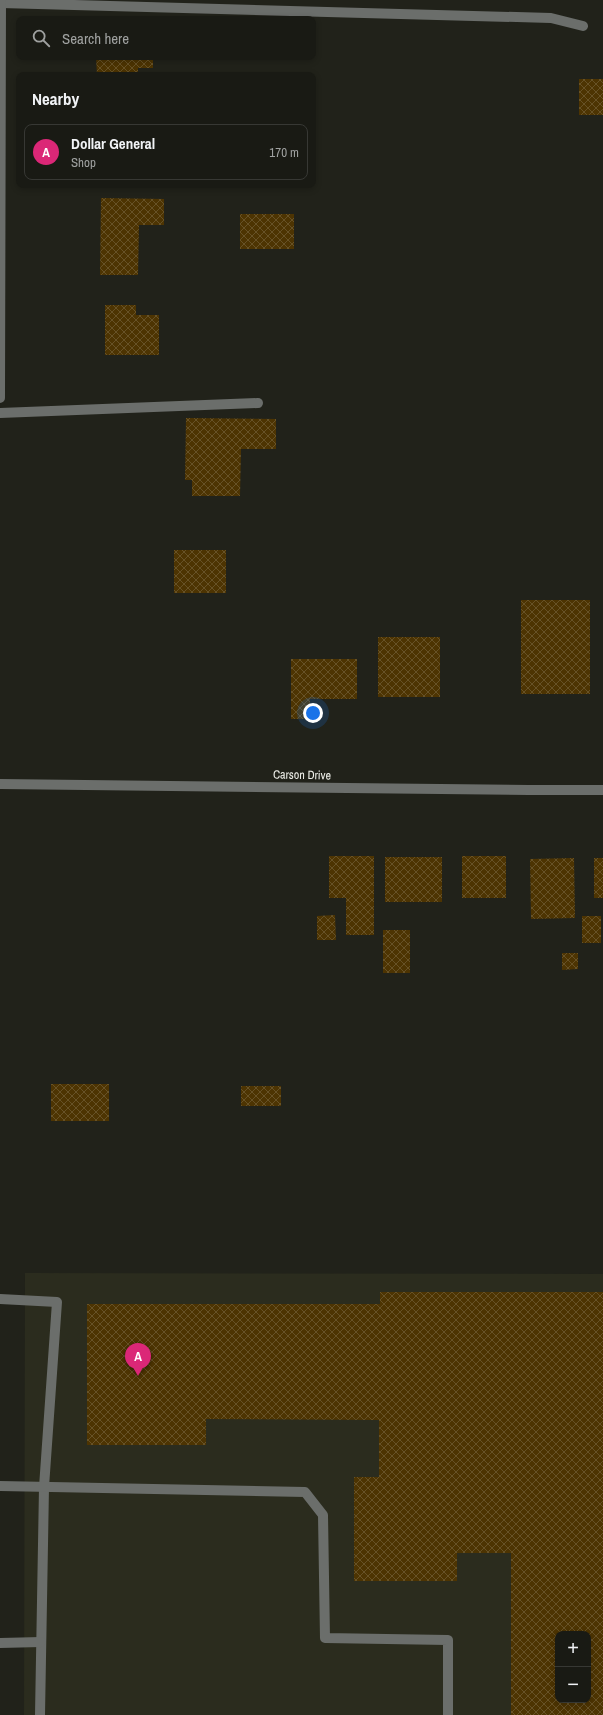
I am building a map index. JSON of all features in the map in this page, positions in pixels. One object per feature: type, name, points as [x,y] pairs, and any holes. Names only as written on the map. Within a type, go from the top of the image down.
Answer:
[{"type":"street","points":[[0,398],[2,2],[552,18],[583,26]]},
{"type":"street","points":[[0,413],[258,403]]},
{"type":"street","name":"Carson Drive","points":[[0,784],[603,790]]},
{"type":"street","points":[[0,1300],[57,1302],[44,1487],[40,1715]]},
{"type":"street","points":[[0,1486],[305,1492],[323,1515],[325,1638],[448,1640],[448,1715]]},
{"type":"street","points":[[0,1643],[41,1642]]},
{"type":"shaded area","points":[[25,1273],[603,1274],[603,1715],[24,1715]]},
{"type":"building","points":[[96,60],[153,60],[153,68],[138,68],[138,72],[97,72]]},
{"type":"building","points":[[579,79],[603,79],[603,115],[579,115]]},
{"type":"building","points":[[101,198],[164,199],[164,225],[139,225],[138,275],[100,275]]},
{"type":"building","points":[[240,214],[294,214],[294,249],[240,249]]},
{"type":"building","points":[[105,305],[136,305],[136,315],[159,315],[159,355],[105,355]]},
{"type":"building","points":[[186,418],[276,419],[276,449],[241,449],[240,496],[192,496],[192,480],[185,480]]},
{"type":"building","points":[[174,550],[226,550],[226,593],[174,593]]},
{"type":"building","points":[[521,600],[590,600],[590,694],[521,694]]},
{"type":"building","points":[[378,637],[440,637],[440,697],[378,697]]},
{"type":"building","points":[[291,659],[357,659],[357,699],[310,699],[310,719],[291,719]]},
{"type":"building","points":[[329,856],[374,856],[374,935],[346,935],[346,898],[329,898]]},
{"type":"building","points":[[462,856],[506,856],[506,898],[462,898]]},
{"type":"building","points":[[385,857],[442,857],[442,902],[385,902]]},
{"type":"building","points":[[574,858],[575,918],[531,919],[530,859]]},
{"type":"building","points":[[594,858],[603,858],[603,898],[594,898]]},
{"type":"building","points":[[335,915],[336,940],[317,940],[317,916]]},
{"type":"building","points":[[582,916],[601,916],[601,943],[582,943]]},
{"type":"building","points":[[383,930],[410,930],[410,973],[383,973]]},
{"type":"building","points":[[562,953],[578,953],[578,969],[562,970]]},
{"type":"building","points":[[51,1084],[109,1084],[109,1121],[51,1121]]},
{"type":"building","points":[[241,1086],[281,1086],[281,1106],[241,1106]]},
{"type":"building","points":[[380,1292],[603,1292],[603,1715],[511,1715],[511,1553],[457,1553],[457,1581],[354,1581],[354,1477],[379,1477],[379,1420],[206,1419],[206,1445],[87,1445],[87,1304],[380,1304]]},
{"type":"place","name":"Dollar General","points":[[138,1376]]}]
